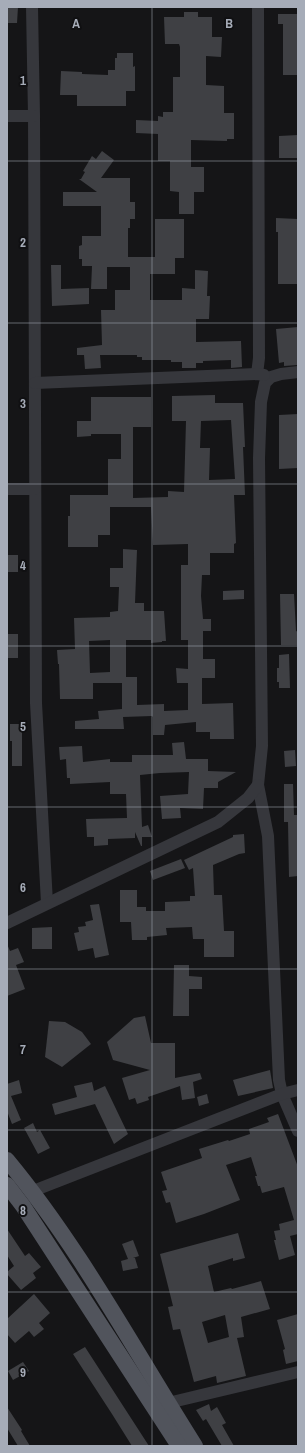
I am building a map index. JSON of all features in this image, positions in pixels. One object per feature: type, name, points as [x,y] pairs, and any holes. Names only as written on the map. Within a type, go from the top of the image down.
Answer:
[{"type":"main road","points":[[7,1160],[33,1191],[99,1290],[196,1446]]},
{"type":"main road","points":[[7,1185],[23,1206],[179,1446]]},
{"type":"street","points":[[32,7],[34,116],[36,703],[47,903]]},
{"type":"street","points":[[256,374],[259,358],[258,7]]},
{"type":"street","points":[[7,116],[34,116]]},
{"type":"street","points":[[35,383],[256,374],[271,377],[298,372]]},
{"type":"street","points":[[271,377],[265,383],[261,402],[259,458],[262,746],[258,785],[268,836],[279,1080],[282,1094],[298,1131]]},
{"type":"street","points":[[7,489],[35,489]]},
{"type":"street","points":[[7,923],[218,822],[248,798],[258,785]]},
{"type":"street","points":[[33,1191],[282,1094],[298,1090]]},
{"type":"street","points":[[168,1403],[298,1372]]},
{"type":"building","points":[[7,7],[18,7],[17,23],[7,23]]},
{"type":"building","points":[[184,12],[198,12],[198,17],[212,17],[212,37],[222,37],[221,57],[206,56],[206,85],[224,86],[224,113],[234,113],[234,139],[227,139],[227,141],[191,140],[191,167],[204,167],[204,192],[194,192],[194,214],[179,214],[179,192],[170,191],[170,161],[158,161],[158,134],[136,133],[136,120],[158,121],[158,116],[163,117],[163,112],[173,112],[173,77],[180,77],[180,47],[179,44],[165,44],[164,17],[184,17]]},
{"type":"building","points":[[278,14],[298,14],[298,75],[283,75],[283,24],[278,24]]},
{"type":"building","points":[[117,53],[133,53],[133,67],[135,66],[135,91],[126,91],[126,106],[77,106],[77,95],[60,95],[61,71],[82,72],[82,74],[108,75],[108,70],[115,70],[115,58],[117,58]]},
{"type":"building","points":[[298,135],[298,158],[279,158],[279,136]]},
{"type":"building","points":[[102,151],[114,160],[101,178],[130,178],[130,202],[135,202],[135,219],[130,219],[130,228],[128,228],[128,257],[155,257],[155,219],[184,219],[184,258],[175,258],[175,274],[150,274],[150,300],[182,300],[182,288],[195,289],[195,270],[208,271],[207,296],[210,296],[209,319],[196,319],[196,342],[241,341],[242,367],[231,368],[231,360],[203,361],[203,363],[196,363],[196,368],[182,368],[182,362],[171,362],[171,360],[142,360],[142,357],[137,357],[137,355],[100,355],[101,368],[85,369],[84,355],[77,355],[77,348],[102,345],[101,310],[115,310],[115,290],[130,290],[130,267],[107,267],[107,289],[91,289],[92,266],[82,266],[82,259],[79,259],[79,246],[82,245],[82,236],[101,236],[101,206],[63,206],[63,192],[97,192],[79,179],[81,179],[85,172],[83,171],[92,156],[96,159]]},
{"type":"building","points":[[276,218],[298,219],[298,284],[278,284],[278,232],[276,232]]},
{"type":"building","points":[[51,265],[61,265],[61,289],[89,288],[89,304],[52,306]]},
{"type":"building","points":[[298,327],[298,365],[284,366],[284,362],[279,363],[276,329]]},
{"type":"building","points":[[215,395],[215,403],[243,403],[245,495],[234,495],[236,543],[234,544],[234,553],[210,553],[210,575],[202,575],[201,596],[203,619],[211,619],[211,631],[203,631],[203,659],[215,659],[215,678],[202,678],[202,704],[233,703],[234,739],[210,739],[210,732],[196,732],[196,722],[165,725],[164,735],[153,735],[152,716],[123,717],[124,729],[75,729],[75,721],[99,719],[98,711],[122,709],[122,683],[93,683],[93,699],[60,699],[57,650],[75,649],[74,618],[110,617],[110,612],[118,611],[119,587],[110,587],[110,568],[123,568],[123,549],[137,550],[135,603],[144,603],[144,611],[164,611],[166,641],[151,643],[151,640],[126,640],[126,677],[137,677],[137,705],[164,704],[164,711],[188,710],[188,683],[177,683],[176,668],[188,669],[188,640],[181,640],[181,565],[188,565],[188,544],[153,545],[151,507],[110,507],[110,535],[98,535],[98,547],[68,547],[70,495],[108,495],[108,459],[121,459],[121,434],[91,434],[91,436],[77,437],[77,421],[91,421],[91,397],[151,397],[151,427],[133,427],[133,498],[168,497],[168,491],[184,492],[186,421],[172,421],[172,396]],"holes":[[[231,420],[235,479],[209,480],[210,448],[200,448],[201,421]],[[110,640],[110,672],[90,673],[89,641]]]},
{"type":"building","points":[[298,414],[298,468],[279,469],[279,415]]},
{"type":"building","points":[[7,555],[18,555],[18,572],[7,572]]},
{"type":"building","points":[[244,590],[244,599],[223,600],[223,591]]},
{"type":"building","points":[[280,594],[294,594],[298,645],[281,645]]},
{"type":"building","points":[[7,634],[18,634],[18,658],[7,658]]},
{"type":"building","points":[[289,654],[290,688],[279,688],[279,682],[277,682],[277,668],[279,668],[279,655]]},
{"type":"building","points":[[10,724],[22,724],[22,766],[12,766]]},
{"type":"building","points":[[184,742],[186,759],[208,759],[208,771],[236,772],[218,782],[218,788],[204,788],[203,809],[180,808],[181,818],[162,819],[160,796],[188,794],[189,772],[140,775],[142,827],[148,825],[152,837],[142,837],[141,846],[135,832],[135,838],[108,839],[108,845],[94,846],[94,837],[87,837],[86,819],[127,818],[126,794],[110,794],[110,782],[70,784],[70,778],[67,778],[66,759],[60,760],[59,747],[82,746],[83,762],[110,759],[110,762],[132,762],[132,755],[173,755],[172,743]]},
{"type":"building","points":[[295,750],[296,766],[285,767],[284,751]]},
{"type":"building","points":[[284,784],[293,784],[294,815],[298,815],[298,876],[289,877],[288,822],[284,822]]},
{"type":"building","points":[[244,834],[245,853],[213,865],[214,895],[222,895],[224,931],[234,931],[234,957],[204,957],[204,939],[193,939],[192,927],[166,928],[167,935],[147,937],[147,940],[132,940],[131,922],[120,922],[120,890],[137,890],[137,907],[146,907],[146,911],[165,911],[165,902],[190,901],[190,896],[195,896],[193,868],[189,870],[184,860],[233,837],[233,835]]},
{"type":"building","points":[[181,859],[185,868],[153,880],[150,871]]},
{"type":"building","points":[[99,904],[109,955],[95,958],[93,948],[78,951],[74,933],[79,932],[78,927],[86,926],[85,922],[93,920],[90,905]]},
{"type":"building","points":[[52,927],[52,949],[32,949],[32,928]]},
{"type":"building","points":[[7,944],[10,951],[18,948],[24,962],[16,965],[25,989],[7,996]]},
{"type":"building","points":[[174,965],[189,965],[189,976],[202,977],[202,989],[189,989],[189,1016],[173,1016]]},
{"type":"building","points":[[145,1016],[151,1043],[175,1043],[175,1078],[200,1073],[202,1079],[193,1082],[195,1098],[182,1100],[180,1086],[148,1097],[149,1100],[137,1104],[135,1098],[129,1100],[122,1078],[150,1070],[113,1060],[107,1042],[134,1018]]},
{"type":"building","points":[[49,1021],[65,1022],[82,1032],[91,1044],[62,1067],[45,1057]]},
{"type":"building","points":[[270,1070],[273,1088],[238,1096],[233,1080]]},
{"type":"building","points":[[19,1080],[22,1093],[11,1096],[21,1120],[12,1124],[7,1111],[7,1084]]},
{"type":"building","points":[[92,1082],[94,1091],[105,1086],[128,1134],[114,1144],[95,1104],[55,1115],[52,1104],[77,1097],[74,1086]]},
{"type":"building","points":[[207,1094],[209,1103],[199,1106],[197,1097]]},
{"type":"building","points":[[278,1114],[298,1167],[298,1234],[290,1236],[295,1255],[279,1260],[274,1240],[276,1240],[274,1231],[280,1230],[279,1224],[294,1220],[284,1187],[262,1193],[260,1186],[258,1186],[255,1176],[257,1176],[251,1157],[226,1165],[240,1200],[176,1223],[170,1202],[166,1203],[162,1191],[167,1190],[161,1172],[202,1158],[199,1149],[250,1134],[249,1129],[269,1122],[267,1118]]},
{"type":"building","points":[[33,1123],[37,1132],[40,1130],[50,1148],[38,1154],[24,1128]]},
{"type":"building","points":[[7,1229],[25,1256],[29,1253],[41,1267],[33,1273],[36,1278],[21,1290],[7,1274],[7,1272],[14,1266],[7,1255]]},
{"type":"building","points":[[238,1233],[245,1258],[233,1261],[233,1258],[208,1266],[214,1292],[261,1281],[270,1309],[241,1317],[244,1337],[237,1338],[246,1376],[217,1383],[216,1376],[194,1382],[180,1329],[173,1330],[168,1307],[173,1306],[160,1254]],"holes":[[[225,1315],[229,1337],[208,1343],[202,1322]]]},
{"type":"building","points":[[133,1240],[139,1256],[133,1258],[135,1258],[138,1268],[123,1271],[121,1261],[128,1259],[122,1244]]},
{"type":"building","points":[[34,1294],[50,1313],[39,1323],[44,1329],[34,1337],[29,1331],[15,1343],[7,1334],[7,1319]]},
{"type":"building","points":[[298,1314],[298,1361],[286,1364],[283,1350],[285,1349],[277,1320]]},
{"type":"building","points":[[85,1347],[149,1446],[132,1446],[73,1354]]},
{"type":"building","points":[[23,1362],[29,1371],[13,1380],[8,1371]]},
{"type":"building","points":[[209,1404],[211,1411],[217,1407],[226,1423],[222,1425],[234,1446],[222,1446],[206,1419],[203,1421],[196,1410]]},
{"type":"building","points":[[7,1407],[22,1430],[21,1431],[30,1446],[18,1446],[7,1428]]}]
